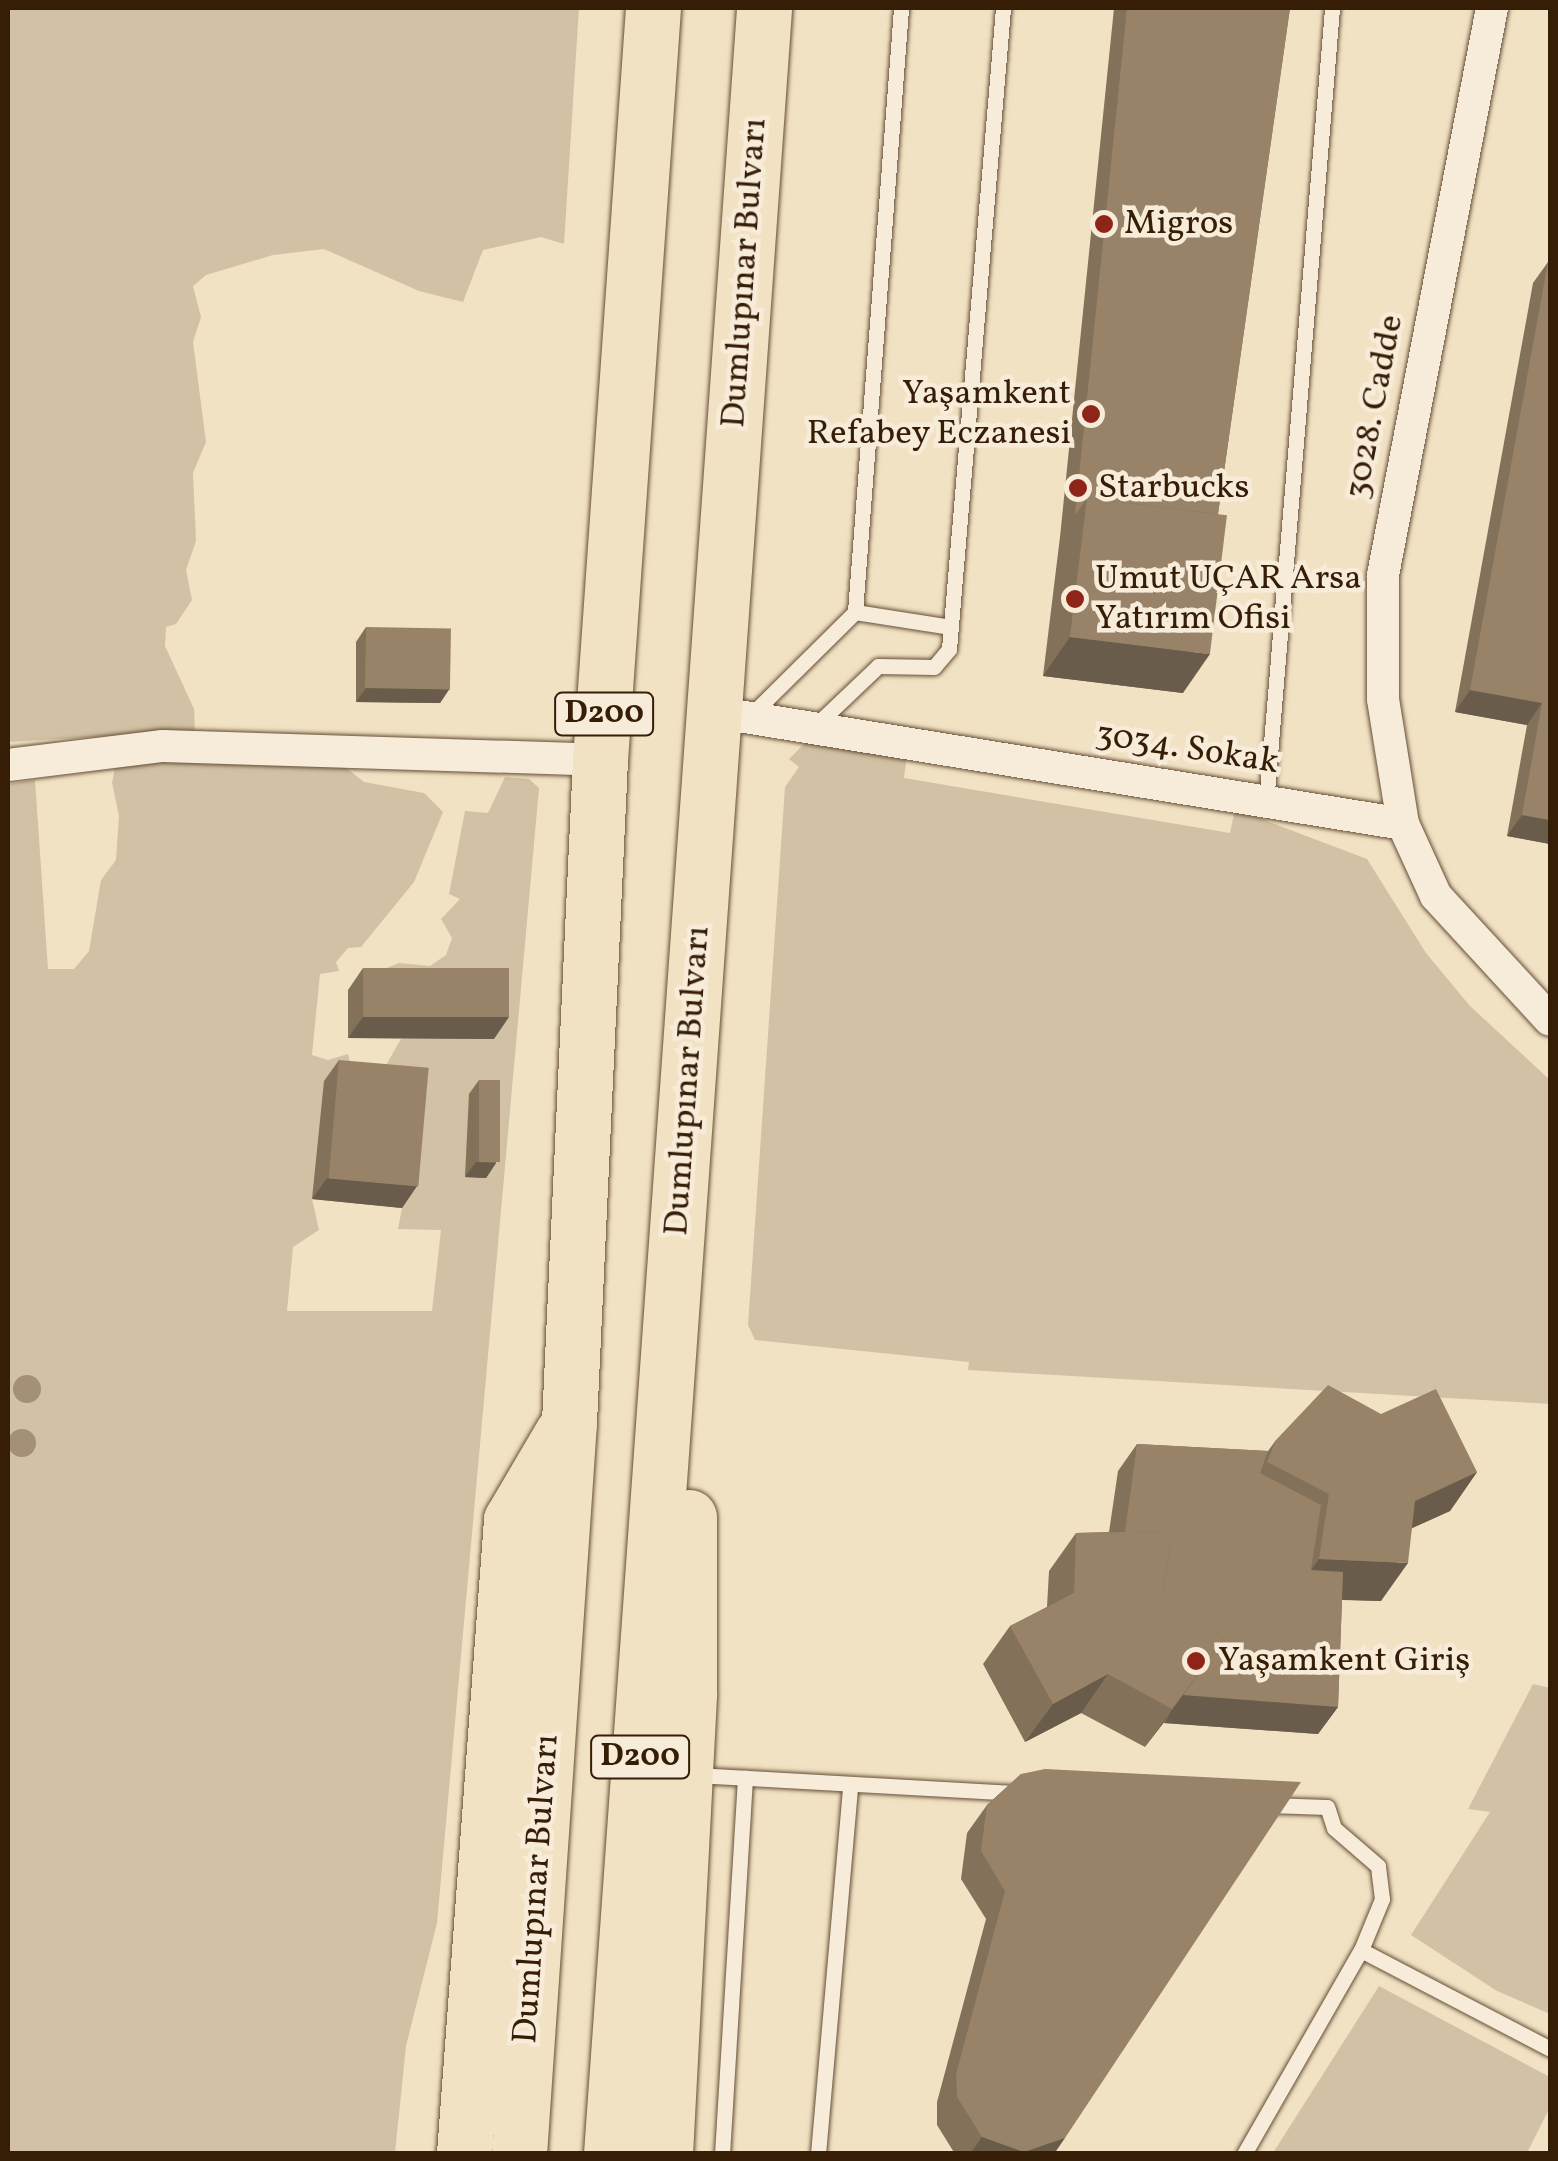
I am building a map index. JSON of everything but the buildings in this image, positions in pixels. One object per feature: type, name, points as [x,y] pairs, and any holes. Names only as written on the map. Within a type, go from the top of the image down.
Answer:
[{"type":"highway","name":"Dumlupınar Bulvarı","points":[[520,2154],[569,1422],[600,760],[653,8]]},
{"type":"highway","name":"Dumlupınar Bulvarı","points":[[611,2154],[668,1361],[732,714],[764,8]]},
{"type":"highway","points":[[666,2154],[685,1774],[688,1421],[668,1361]]},
{"type":"highway","points":[[464,2154],[511,1520],[569,1422]]},
{"type":"street","name":"3028. Cadde","points":[[1403,824],[1382,699],[1383,576],[1492,8]]},
{"type":"street","name":"3034. Sokak","points":[[732,714],[1403,824]]},
{"type":"street","points":[[8,765],[163,746],[600,760]]},
{"type":"street","points":[[1403,824],[1436,896],[1550,1020]]},
{"type":"lane","points":[[732,714],[855,612],[901,8]]},
{"type":"lane","points":[[814,727],[878,666],[941,662],[951,627],[1003,8]]},
{"type":"lane","points":[[1266,804],[1332,8]]},
{"type":"lane","points":[[855,612],[951,627]]},
{"type":"lane","points":[[685,1774],[1049,1794]]},
{"type":"lane","points":[[722,2154],[745,1778]]},
{"type":"lane","points":[[818,2154],[850,1786]]},
{"type":"lane","points":[[1244,2154],[1362,1950],[1382,1898],[1378,1866],[1334,1828],[1327,1807],[1248,1804]]},
{"type":"lane","points":[[1362,1950],[1550,2049]]},
{"type":"shaded area","points":[[8,8],[579,8],[564,244],[541,237],[483,250],[463,302],[419,291],[324,249],[273,255],[206,275],[193,286],[201,317],[193,342],[206,442],[193,473],[196,541],[186,570],[192,600],[176,624],[166,627],[165,646],[194,709],[195,731],[8,742]]},
{"type":"shaded area","points":[[808,740],[907,754],[904,778],[1230,833],[1235,809],[1367,859],[1426,953],[1470,1006],[1550,1080],[1550,1404],[968,1370],[969,1362],[755,1340],[748,1325],[785,787],[799,767],[789,759]]},
{"type":"shaded area","points":[[126,761],[345,767],[364,782],[424,793],[443,812],[414,882],[361,947],[348,948],[336,962],[339,971],[320,974],[312,1055],[328,1060],[348,1054],[355,1084],[312,1199],[319,1230],[293,1247],[287,1311],[432,1311],[441,1230],[398,1229],[402,1208],[382,1072],[401,1039],[493,1039],[366,976],[399,963],[430,966],[446,955],[452,938],[441,919],[460,899],[449,894],[465,811],[488,813],[505,777],[529,779],[539,788],[437,1923],[406,2046],[395,2153],[8,2153],[8,784],[35,780],[48,969],[74,969],[89,951],[101,880],[116,860],[119,816],[112,783],[115,768]]},
{"type":"shaded area","points":[[1533,1684],[1550,1688],[1550,2014],[1497,1991],[1411,1935],[1490,1812],[1468,1809]]},
{"type":"shaded area","points":[[1379,1986],[1550,2077],[1550,2107],[1527,2153],[1273,2153]]},
{"type":"place","name":"Migros","points":[[1104,224]]},
{"type":"place","name":"Yaşamkent Refabey Eczanesi","points":[[1091,414]]},
{"type":"place","name":"Starbucks","points":[[1078,488]]},
{"type":"place","name":"Umut UÇAR Arsa Yatırım Ofisi","points":[[1075,599]]},
{"type":"place","name":"Yaşamkent Giriş","points":[[1196,1661]]}]
